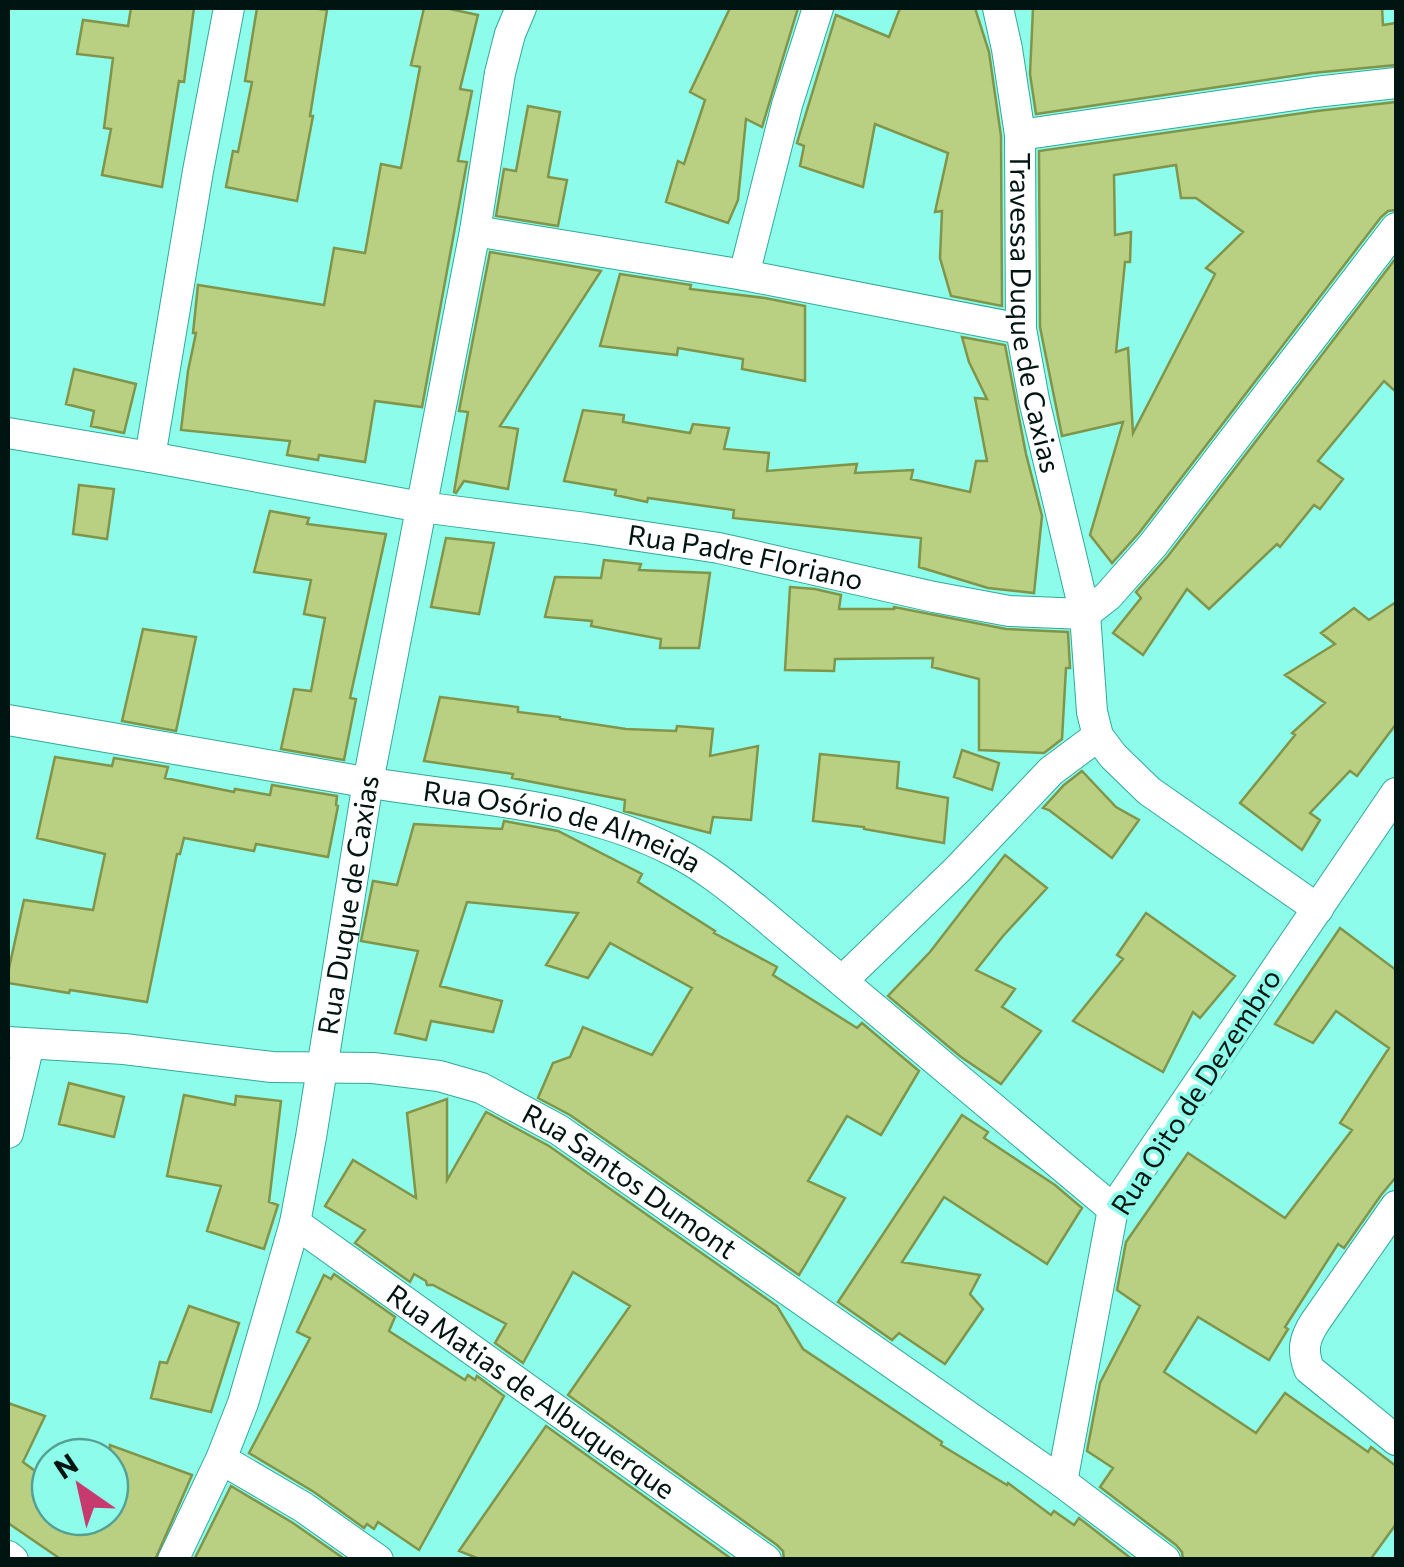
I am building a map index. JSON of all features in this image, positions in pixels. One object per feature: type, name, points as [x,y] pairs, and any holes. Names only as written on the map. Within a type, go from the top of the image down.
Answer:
[{"type":"street","points":[[150,457],[229,8]]},
{"type":"street","name":"Rua Duque de Caxias","points":[[173,1560],[243,1403],[296,1223],[368,782],[475,232],[500,73],[521,8]]},
{"type":"street","points":[[744,275],[782,122],[818,8]]},
{"type":"street","name":"Travessa Duque de Caxias","points":[[998,8],[1020,135],[1021,328],[1034,400],[1085,614]]},
{"type":"street","points":[[1020,135],[1396,83]]},
{"type":"street","points":[[1318,909],[1148,791],[1113,756],[1098,736],[1092,712],[1085,614],[1108,596],[1153,546],[1396,228]]},
{"type":"street","points":[[475,232],[744,275],[1021,328]]},
{"type":"street","name":"Rua Padre Floriano","points":[[8,433],[421,507],[720,548],[1010,611],[1085,614]]},
{"type":"street","name":"Rua Osório de Almeida","points":[[8,720],[541,809],[586,818],[675,852],[715,876],[1113,1209]]},
{"type":"street","points":[[842,981],[958,870],[1051,770],[1098,736]]},
{"type":"street","name":"Rua Oito de Dezembro","points":[[1062,1482],[1113,1209],[1396,793]]},
{"type":"street","points":[[8,1133],[18,1043]]},
{"type":"street","name":"Rua Santos Dumont","points":[[18,1043],[124,1048],[234,1063],[374,1068],[439,1076],[481,1088],[560,1130],[1062,1482],[1164,1560]]},
{"type":"street","points":[[1396,1206],[1306,1337],[1303,1353],[1309,1369],[1396,1440]]},
{"type":"street","name":"Rua Matias de Albuquerque","points":[[296,1223],[766,1560]]},
{"type":"street","points":[[221,1459],[303,1507],[378,1560]]},
{"type":"building","points":[[131,8],[194,8],[184,82],[179,81],[162,187],[102,175],[111,129],[104,128],[113,58],[77,54],[83,20],[128,26]]},
{"type":"building","points":[[257,8],[327,10],[297,201],[226,187],[233,151],[238,152],[252,82],[245,81]]},
{"type":"building","points":[[424,8],[478,15],[460,89],[472,91],[458,161],[467,162],[422,407],[375,401],[365,462],[287,455],[290,441],[181,430],[196,333],[198,285],[324,305],[334,248],[365,253],[381,164],[401,168],[420,67],[411,65]]},
{"type":"building","points":[[730,8],[798,8],[762,127],[746,119],[738,200],[728,223],[666,202],[678,161],[684,164],[705,100],[690,92]]},
{"type":"building","points":[[900,8],[975,8],[989,52],[1001,136],[1002,306],[951,296],[940,258],[942,211],[935,212],[948,153],[875,124],[863,187],[800,166],[804,146],[797,143],[836,15],[889,37]]},
{"type":"building","points":[[1033,8],[1382,8],[1383,25],[1396,23],[1396,65],[1312,73],[1036,114],[1030,74]]},
{"type":"building","points":[[1396,102],[1396,210],[1381,217],[1112,563],[1090,535],[1123,422],[1062,436],[1040,327],[1039,151]],"holes":[[[1176,165],[1181,198],[1196,198],[1243,232],[1206,268],[1215,274],[1133,433],[1128,348],[1116,352],[1131,232],[1115,235],[1114,175]]]},
{"type":"building","points":[[528,106],[560,112],[548,177],[567,180],[558,226],[496,216],[504,169],[516,171]]},
{"type":"building","points":[[490,252],[601,271],[500,426],[518,429],[508,489],[464,481],[456,493],[468,412],[459,411]]},
{"type":"building","points":[[1396,258],[1396,392],[1384,381],[1318,461],[1343,479],[1320,509],[1314,505],[1280,547],[1277,544],[1209,609],[1187,589],[1143,655],[1113,633],[1141,598],[1136,592],[1168,556]]},
{"type":"building","points":[[620,274],[805,306],[805,381],[742,369],[743,359],[678,348],[677,355],[600,346]]},
{"type":"building","points":[[962,337],[1005,345],[1042,516],[1034,593],[988,588],[919,567],[921,538],[733,518],[734,510],[648,498],[647,502],[615,495],[616,490],[564,481],[583,410],[624,415],[623,422],[690,433],[693,424],[729,428],[724,449],[769,453],[767,471],[857,464],[855,473],[913,470],[911,479],[970,492],[976,461],[987,461],[975,398],[987,399]]},
{"type":"building","points":[[74,369],[136,384],[124,433],[91,426],[94,411],[66,404]]},
{"type":"building","points":[[79,485],[114,489],[107,539],[73,534]]},
{"type":"building","points":[[270,511],[309,518],[307,524],[386,534],[350,698],[356,699],[344,760],[281,749],[294,689],[311,691],[325,618],[304,614],[311,580],[254,572]]},
{"type":"building","points":[[446,538],[494,543],[479,614],[431,607]]},
{"type":"building","points":[[604,560],[641,564],[639,570],[710,573],[699,648],[660,648],[661,639],[591,626],[592,621],[545,617],[555,577],[601,578]]},
{"type":"building","points":[[790,587],[841,595],[839,609],[894,607],[1006,629],[1068,632],[1070,668],[1066,668],[1062,739],[1044,753],[979,750],[979,679],[932,667],[933,658],[835,659],[834,671],[785,670]]},
{"type":"building","points":[[1396,602],[1396,724],[1357,776],[1350,771],[1310,813],[1320,820],[1302,850],[1240,803],[1295,735],[1292,733],[1325,703],[1285,675],[1335,644],[1321,633],[1354,608],[1369,620]]},
{"type":"building","points":[[143,629],[196,637],[176,731],[122,721]]},
{"type":"building","points":[[440,697],[518,707],[518,712],[626,729],[713,729],[710,756],[758,746],[751,820],[713,817],[710,833],[624,811],[625,800],[512,778],[513,774],[424,761]]},
{"type":"building","points":[[962,750],[999,763],[992,790],[954,777]]},
{"type":"building","points":[[820,754],[899,762],[897,788],[948,798],[944,843],[813,821]]},
{"type":"building","points":[[55,757],[112,766],[114,758],[168,767],[165,778],[234,792],[235,789],[270,795],[272,785],[337,796],[328,857],[256,844],[254,851],[184,838],[177,854],[147,1002],[8,983],[24,900],[93,910],[105,854],[37,838]]},
{"type":"building","points":[[1082,771],[1116,807],[1139,820],[1112,858],[1043,808]]},
{"type":"building","points":[[504,821],[558,831],[642,874],[638,882],[714,933],[777,967],[773,975],[857,1028],[862,1023],[919,1071],[881,1135],[847,1116],[808,1181],[845,1198],[799,1275],[570,1115],[538,1098],[553,1063],[570,1057],[583,1027],[652,1055],[692,988],[610,943],[588,978],[546,965],[578,913],[467,902],[440,986],[502,1001],[493,1032],[431,1021],[426,1040],[395,1033],[418,951],[361,941],[373,881],[397,885],[414,824],[502,829]]},
{"type":"building","points":[[1005,855],[1047,888],[976,970],[1015,989],[1002,1007],[1041,1031],[1001,1084],[961,1057],[888,996],[930,952]]},
{"type":"building","points":[[1146,913],[1235,976],[1200,1018],[1193,1012],[1163,1072],[1073,1021],[1123,959],[1117,955]]},
{"type":"building","points":[[1340,928],[1396,970],[1396,1177],[1344,1248],[1338,1244],[1285,1327],[1288,1329],[1269,1360],[1198,1317],[1164,1372],[1256,1433],[1285,1393],[1368,1452],[1371,1447],[1396,1466],[1396,1524],[1370,1560],[1183,1560],[1176,1545],[1100,1487],[1113,1468],[1087,1451],[1100,1383],[1140,1306],[1117,1290],[1126,1242],[1188,1153],[1285,1218],[1352,1130],[1340,1123],[1389,1048],[1336,1011],[1313,1043],[1275,1024]]},
{"type":"building","points":[[69,1083],[124,1097],[114,1137],[59,1124]]},
{"type":"building","points":[[184,1095],[235,1105],[236,1096],[281,1101],[269,1202],[278,1205],[264,1249],[207,1231],[221,1186],[167,1176]]},
{"type":"building","points":[[447,1099],[447,1180],[486,1112],[549,1146],[777,1306],[803,1349],[942,1442],[941,1445],[1008,1483],[1051,1515],[1054,1511],[1074,1525],[1079,1518],[1133,1560],[784,1560],[777,1545],[568,1395],[630,1306],[573,1272],[523,1363],[495,1343],[506,1324],[427,1285],[414,1274],[410,1282],[355,1243],[365,1230],[325,1206],[353,1160],[416,1198],[407,1113]]},
{"type":"building","points":[[962,1115],[988,1132],[984,1138],[1055,1185],[1082,1208],[1047,1264],[944,1197],[902,1262],[980,1275],[970,1294],[983,1309],[945,1364],[899,1333],[892,1340],[838,1302]]},
{"type":"building","points":[[334,1274],[395,1317],[389,1331],[465,1380],[468,1375],[475,1380],[477,1376],[504,1396],[419,1550],[378,1522],[374,1529],[367,1524],[364,1528],[249,1453],[310,1338],[297,1332],[324,1275],[331,1279]]},
{"type":"building","points":[[189,1306],[239,1323],[211,1412],[151,1398],[160,1362],[167,1363]]},
{"type":"building","points":[[8,1403],[45,1416],[35,1437],[30,1437],[23,1462],[30,1467],[30,1537],[130,1537],[130,1452],[192,1475],[155,1560],[62,1560],[8,1523]]},
{"type":"building","points":[[546,1426],[733,1560],[482,1560],[459,1551]]},
{"type":"building","points":[[231,1486],[293,1523],[343,1558],[194,1560]]}]
